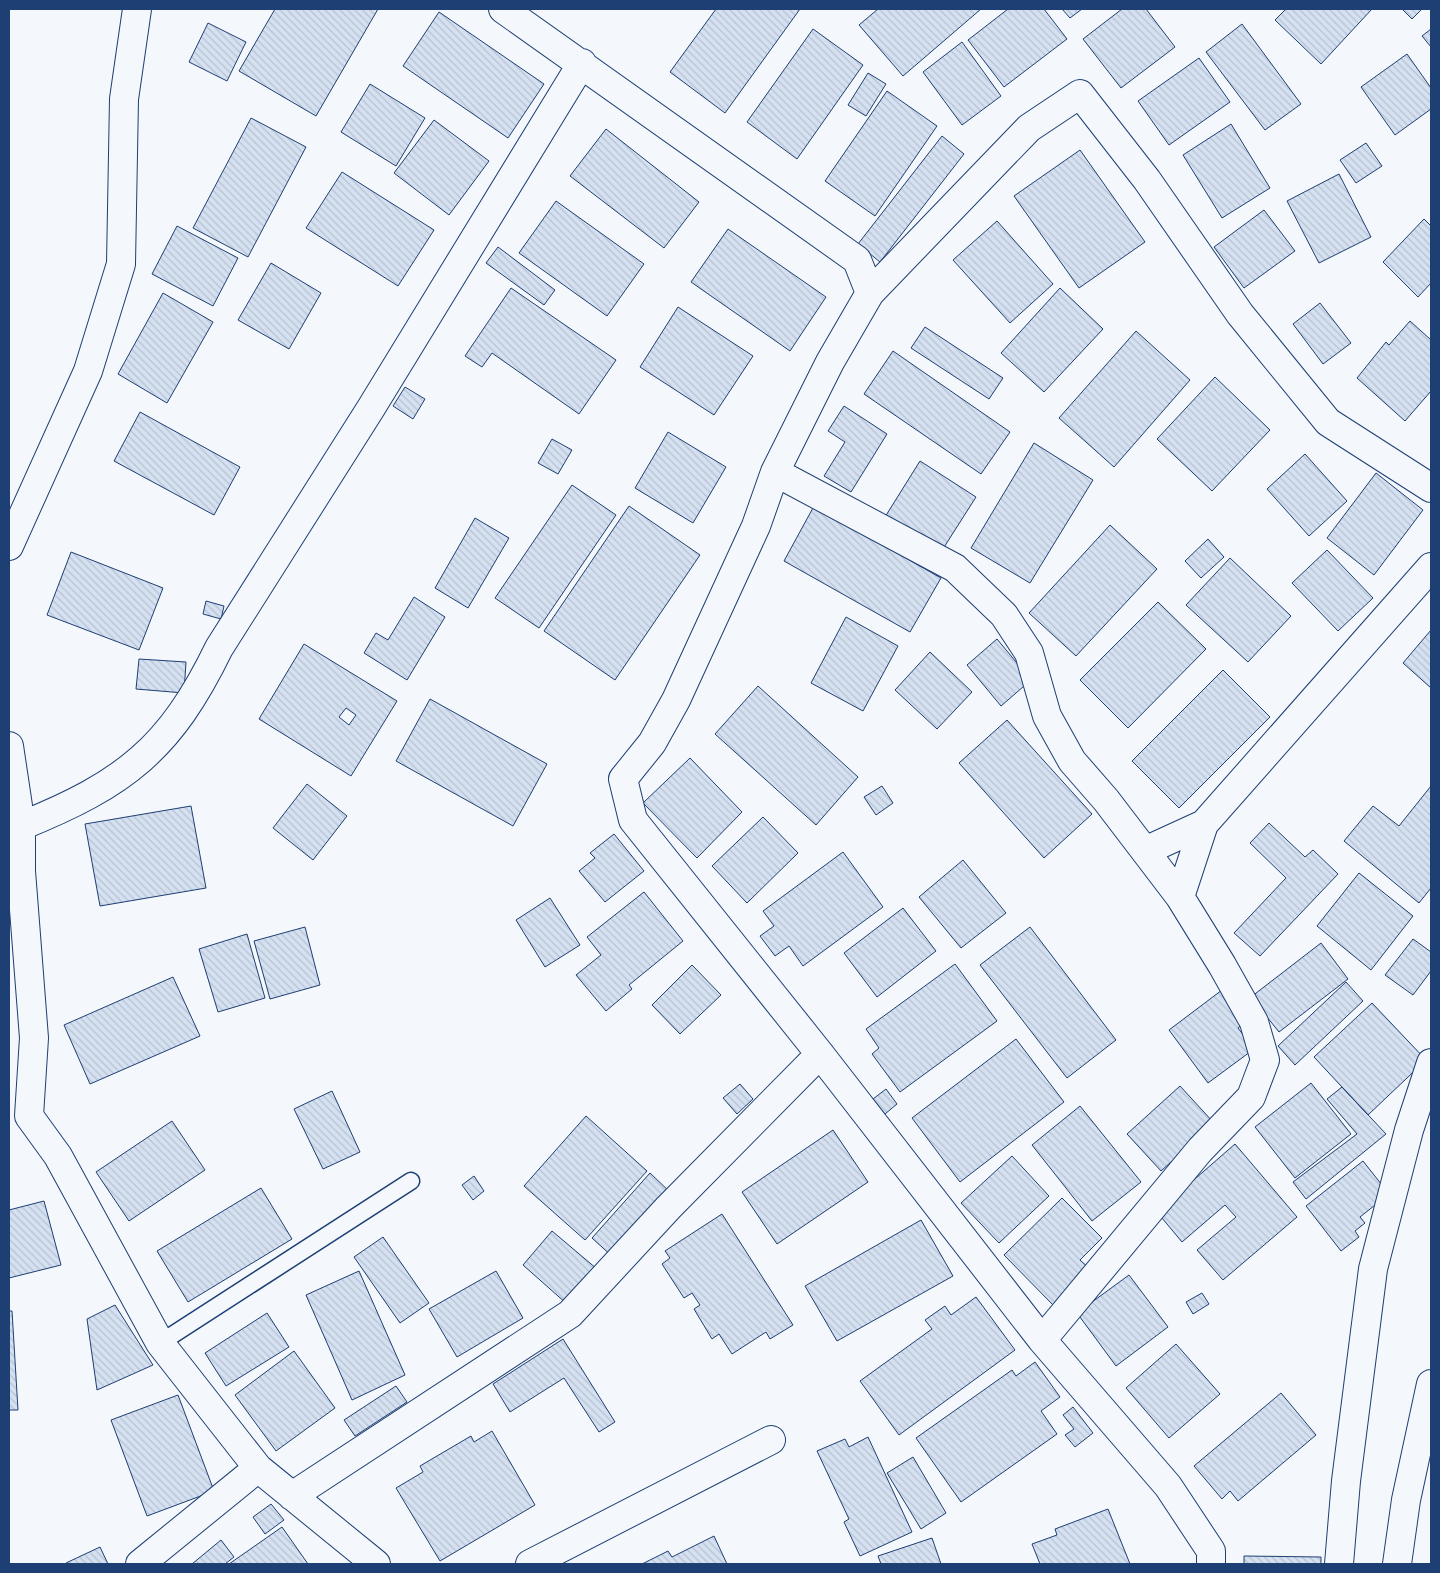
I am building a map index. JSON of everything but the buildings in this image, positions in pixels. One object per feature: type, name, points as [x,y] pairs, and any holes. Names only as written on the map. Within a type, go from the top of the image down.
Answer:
[{"type":"street","points":[[9,546],[88,371],[122,264],[124,98],[137,9]]},
{"type":"street","points":[[503,9],[582,63],[858,260],[870,293]]},
{"type":"street","points":[[21,826],[72,806],[122,776],[159,744],[178,721],[202,684],[219,648],[371,408],[582,63]]},
{"type":"street","points":[[1211,1564],[1211,1551],[1168,1486],[1042,1340],[820,1054],[632,820],[623,779],[652,743],[676,700],[756,526],[775,472],[830,362],[870,293],[1029,128],[1080,94],[1147,180],[1240,314],[1328,422],[1431,488]]},
{"type":"street","points":[[775,472],[955,568],[1004,615],[1029,653],[1047,716],[1072,761],[1106,800],[1180,898],[1222,965],[1254,1022],[1264,1060],[1251,1097],[1200,1150],[1042,1340]]},
{"type":"street","points":[[1180,898],[1204,824],[1431,567]]},
{"type":"street","points":[[9,746],[21,826],[21,872],[34,1038],[28,1116],[58,1156],[160,1343],[258,1468],[376,1564]]},
{"type":"street","points":[[1145,851],[1204,824]]},
{"type":"street","points":[[292,1496],[570,1314],[668,1208],[820,1054]]},
{"type":"street","points":[[1339,1564],[1346,1481],[1373,1269],[1409,1130],[1431,1063]]},
{"type":"street","points":[[1397,1564],[1406,1500],[1431,1384]]},
{"type":"street","points":[[530,1564],[771,1440]]},
{"type":"street","points":[[140,1564],[258,1468]]},
{"type":"lane","points":[[160,1343],[411,1181]]}]
